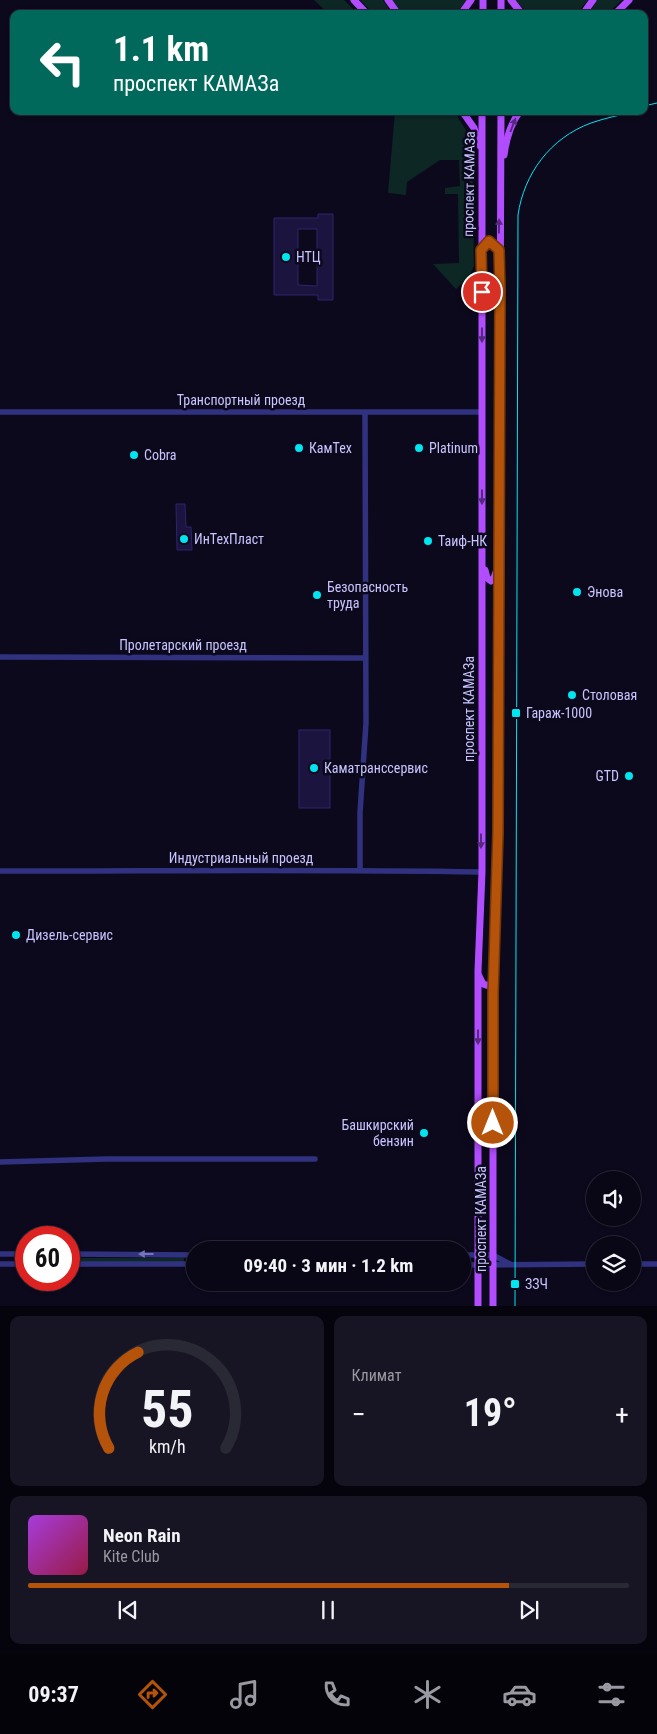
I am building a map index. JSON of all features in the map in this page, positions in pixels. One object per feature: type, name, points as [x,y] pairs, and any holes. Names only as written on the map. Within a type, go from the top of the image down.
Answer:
[{"type":"main road","points":[[354,0],[363,10]]},
{"type":"main road","points":[[511,0],[519,10]]},
{"type":"main road","points":[[619,10],[629,0]]},
{"type":"main road","points":[[465,115],[474,128],[479,144],[482,168]]},
{"type":"main road","name":"проспект КАМАЗа","points":[[478,1306],[478,971],[482,872],[482,115]]},
{"type":"main road","name":"проспект КАМАЗа","points":[[494,1306],[493,1010],[498,832],[501,115]]},
{"type":"main road","points":[[500,175],[506,144],[518,115]]},
{"type":"main road","points":[[481,250],[489,241],[499,250]]},
{"type":"main road","points":[[482,560],[487,578],[491,580],[494,578],[499,562]]},
{"type":"main road","points":[[478,971],[485,985],[489,986],[492,984],[494,977]]},
{"type":"main road","points":[[478,1008],[485,1001],[493,1010]]},
{"type":"street","name":"Транспортный проезд","points":[[0,412],[482,412]]},
{"type":"street","points":[[360,870],[360,813],[366,723],[365,413]]},
{"type":"street","name":"Пролетарский проезд","points":[[0,657],[365,658]]},
{"type":"street","name":"Индустриальный проезд","points":[[0,871],[360,870],[482,872]]},
{"type":"street","points":[[0,1162],[107,1159],[314,1159]]},
{"type":"street","points":[[0,1254],[15,1254]]},
{"type":"street","points":[[80,1254],[186,1255]]},
{"type":"street","points":[[471,1255],[494,1255],[510,1264]]},
{"type":"street","points":[[0,1264],[15,1264]]},
{"type":"street","points":[[80,1264],[186,1264]]},
{"type":"street","points":[[471,1265],[586,1264]]},
{"type":"street","points":[[641,1264],[657,1264]]},
{"type":"green space","points":[[314,0],[344,0],[354,10],[325,10]]},
{"type":"green space","points":[[360,0],[383,0],[389,10],[370,10]]},
{"type":"green space","points":[[392,0],[467,0],[459,10],[400,10]]},
{"type":"green space","points":[[515,0],[588,0],[579,10],[525,10]]},
{"type":"green space","points":[[597,0],[622,0],[611,10],[591,10]]},
{"type":"green space","points":[[395,115],[456,115],[472,140],[474,266],[469,277],[456,289],[433,264],[459,263],[458,194],[445,194],[445,188],[460,186],[459,160],[440,160],[407,182],[406,195],[388,193]]},
{"type":"green space","points":[[80,1258],[184,1258],[184,1262],[80,1262]]},
{"type":"building","name":"НТЦ","points":[[318,214],[333,214],[333,300],[318,300],[318,295],[274,295],[274,218],[318,218]],"holes":[[[298,229],[317,229],[317,286],[298,285]]]},
{"type":"building","name":"ИнТехПласт","points":[[176,504],[185,504],[186,527],[191,527],[192,550],[177,550]]},
{"type":"building","name":"Каматранссервис","points":[[299,730],[330,730],[330,808],[299,808]]},
{"type":"tram line","points":[[648,105],[657,103]]},
{"type":"tram line","points":[[515,1306],[518,215],[526,185],[541,159],[551,148],[576,130],[591,123],[619,115]]},
{"type":"place","name":"НТЦ","points":[[286,257]]},
{"type":"place","name":"КамТех","points":[[299,448]]},
{"type":"place","name":"Platinum","points":[[419,448]]},
{"type":"place","name":"Cobra","points":[[134,455]]},
{"type":"place","name":"ИнТехПласт","points":[[184,539]]},
{"type":"place","name":"Таиф-НК","points":[[428,541]]},
{"type":"place","name":"Энова","points":[[577,592]]},
{"type":"place","name":"Безопасность труда","points":[[317,595]]},
{"type":"place","name":"Столовая","points":[[572,695]]},
{"type":"place","name":"Гараж-1000","points":[[516,713]]},
{"type":"place","name":"Каматранссервис","points":[[314,768]]},
{"type":"place","name":"GTD","points":[[629,776]]},
{"type":"place","name":"Дизель-сервис","points":[[16,935]]},
{"type":"place","name":"Башкирский бензин","points":[[424,1133]]},
{"type":"place","name":"ЗЗЧ","points":[[515,1284]]},
{"type":"route","points":[[482,292],[481,250],[485,243],[489,241],[499,250],[500,290],[498,832],[493,994],[493,1123]]}]
